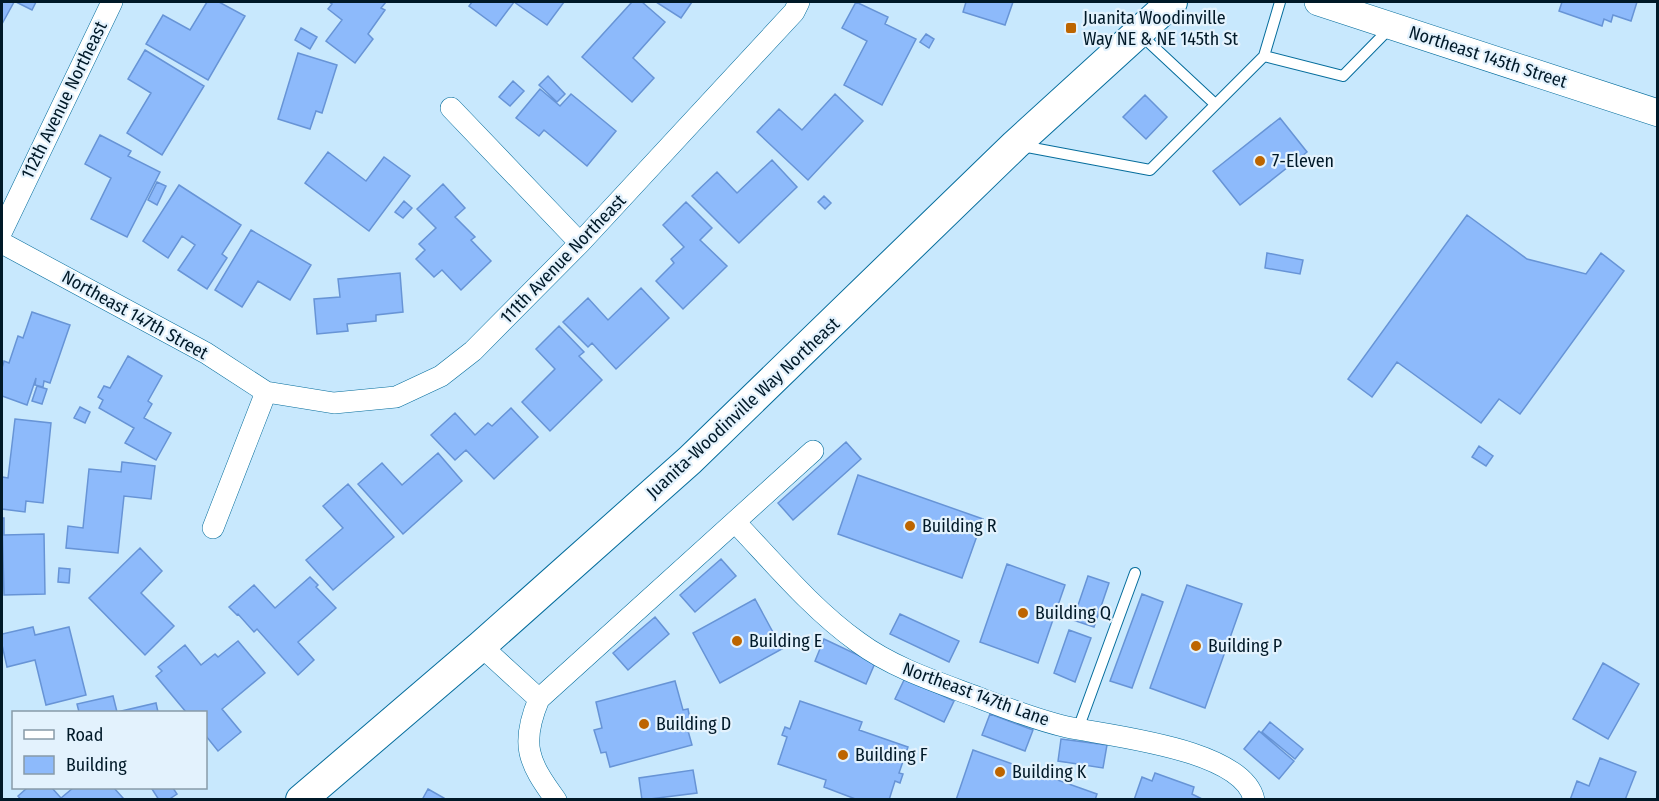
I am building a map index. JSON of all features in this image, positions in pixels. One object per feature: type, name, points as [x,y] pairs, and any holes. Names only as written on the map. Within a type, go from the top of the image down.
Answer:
[{"type":"main road","name":"Juanita-Woodinville Way Northeast","points":[[302,800],[481,646],[690,460],[1015,145],[1172,2]]},
{"type":"street","name":"112th Avenue Northeast","points":[[2,231],[112,2]]},
{"type":"street","name":"111th Avenue Northeast","points":[[266,392],[334,403],[396,397],[441,376],[473,351],[580,243],[794,12],[799,2]]},
{"type":"street","name":"Northeast 145th Street","points":[[1318,2],[1658,113]]},
{"type":"street","points":[[451,108],[580,243]]},
{"type":"street","name":"Northeast 147th Street","points":[[2,243],[206,353],[266,392]]},
{"type":"street","points":[[213,528],[266,392]]},
{"type":"street","points":[[556,800],[532,764],[527,737],[532,714],[539,699],[813,451]]},
{"type":"street","name":"Northeast 147th Lane","points":[[735,522],[825,616],[858,643],[892,663],[1034,718],[1183,750],[1222,765],[1242,779],[1254,798]]},
{"type":"street","points":[[481,646],[539,699]]},
{"type":"lane","points":[[1015,145],[1150,170],[1264,56],[1280,2]]},
{"type":"lane","points":[[1264,56],[1343,76],[1392,26]]},
{"type":"lane","points":[[1138,32],[1215,104]]},
{"type":"lane","points":[[1078,729],[1135,573]]},
{"type":"building","points":[[2,2],[14,2],[2,24]]},
{"type":"building","points":[[16,2],[36,2],[32,10]]},
{"type":"building","points":[[207,2],[219,2],[245,16],[208,80],[146,44],[163,15],[190,30]]},
{"type":"building","points":[[329,2],[386,2],[381,8],[385,10],[368,34],[373,39],[355,63],[326,41],[342,20],[328,9],[332,4]]},
{"type":"building","points":[[472,2],[514,2],[496,26],[469,6]]},
{"type":"building","points":[[514,2],[564,2],[547,25]]},
{"type":"building","points":[[632,2],[642,2],[665,22],[633,58],[654,78],[632,102],[582,57]]},
{"type":"building","points":[[656,2],[692,2],[681,18]]},
{"type":"building","points":[[856,2],[888,17],[885,24],[916,39],[882,105],[844,85],[867,41],[842,28]]},
{"type":"building","points":[[966,2],[1013,2],[1005,25],[963,12]]},
{"type":"building","points":[[1562,2],[1637,2],[1631,21],[1613,15],[1611,22],[1604,19],[1602,26],[1559,11]]},
{"type":"building","points":[[301,28],[317,37],[310,49],[295,40]]},
{"type":"building","points":[[926,34],[934,39],[929,48],[920,42]]},
{"type":"building","points":[[145,50],[204,86],[162,155],[127,133],[151,93],[128,79]]},
{"type":"building","points":[[298,53],[337,65],[322,113],[316,111],[310,129],[278,119]]},
{"type":"building","points":[[548,76],[565,94],[557,102],[539,85]]},
{"type":"building","points":[[513,81],[524,91],[510,106],[499,97]]},
{"type":"building","points":[[540,89],[560,106],[571,94],[616,131],[587,166],[544,130],[539,136],[516,118]]},
{"type":"building","points":[[835,94],[863,121],[808,180],[757,132],[779,109],[802,130]]},
{"type":"building","points":[[1145,95],[1167,117],[1146,139],[1123,117]]},
{"type":"building","name":"7-Eleven","points":[[1280,118],[1307,152],[1240,205],[1213,171]]},
{"type":"building","points":[[100,135],[131,151],[128,156],[160,172],[127,237],[91,219],[111,178],[85,164]]},
{"type":"building","points":[[328,152],[366,181],[384,157],[410,176],[369,231],[305,183]]},
{"type":"building","points":[[772,160],[797,187],[739,243],[692,196],[717,172],[737,193]]},
{"type":"building","points":[[157,182],[166,186],[157,205],[148,200]]},
{"type":"building","points":[[443,184],[465,208],[455,217],[475,237],[471,240],[491,261],[461,290],[442,270],[434,277],[416,259],[425,250],[419,244],[436,228],[417,209]]},
{"type":"building","points":[[179,185],[241,225],[222,254],[227,258],[207,289],[178,270],[195,245],[182,236],[168,258],[143,241]]},
{"type":"building","points":[[824,196],[831,203],[825,209],[818,202]]},
{"type":"building","points":[[404,201],[412,208],[403,218],[395,212]]},
{"type":"building","points":[[686,202],[712,228],[700,240],[727,266],[683,309],[656,281],[674,263],[671,259],[684,247],[663,225]]},
{"type":"building","points":[[1467,215],[1527,259],[1586,274],[1601,253],[1624,271],[1520,414],[1499,399],[1481,423],[1397,362],[1372,397],[1348,379]]},
{"type":"building","points":[[251,230],[311,265],[290,300],[258,281],[242,307],[215,290]]},
{"type":"building","points":[[1267,253],[1303,260],[1300,274],[1265,268]]},
{"type":"building","points":[[400,273],[403,312],[376,315],[376,321],[347,324],[348,331],[317,334],[314,299],[340,297],[338,279]]},
{"type":"building","points":[[641,288],[669,318],[616,369],[592,343],[588,347],[563,322],[588,298],[608,320]]},
{"type":"building","points":[[32,312],[70,325],[50,383],[44,381],[43,387],[35,385],[36,378],[27,405],[2,396],[2,368],[4,361],[9,363],[18,336],[23,338]]},
{"type":"building","points":[[559,326],[584,352],[579,356],[602,380],[550,431],[522,402],[555,369],[536,349]]},
{"type":"building","points":[[128,356],[162,376],[148,401],[152,404],[144,418],[171,433],[156,460],[125,443],[134,428],[99,408],[103,400],[98,397],[104,386],[110,388]]},
{"type":"building","points":[[37,386],[47,389],[42,404],[32,401]]},
{"type":"building","points":[[80,407],[90,412],[85,423],[74,418]]},
{"type":"building","points":[[511,408],[538,437],[494,479],[466,450],[455,460],[431,435],[455,413],[475,435],[488,423],[492,426]]},
{"type":"building","points":[[15,419],[51,423],[43,503],[26,501],[25,512],[2,509],[2,477],[8,478]]},
{"type":"building","points":[[846,442],[861,459],[793,520],[778,503]]},
{"type":"building","points":[[1479,446],[1493,456],[1486,466],[1472,457]]},
{"type":"building","points":[[438,453],[462,481],[403,534],[358,484],[382,463],[402,485]]},
{"type":"building","points":[[122,462],[155,466],[151,499],[124,496],[118,553],[66,548],[68,526],[83,528],[89,469],[121,472]]},
{"type":"building","name":"Building R","points":[[858,475],[983,519],[962,578],[838,534]]},
{"type":"building","points":[[348,484],[394,537],[333,590],[306,560],[343,528],[323,506]]},
{"type":"building","points":[[2,518],[4,518],[4,535],[44,534],[45,594],[4,595]]},
{"type":"building","points":[[140,548],[162,571],[141,593],[174,626],[145,655],[89,598]]},
{"type":"building","points":[[721,559],[736,576],[695,612],[680,595]]},
{"type":"building","name":"Building Q","points":[[1007,564],[1065,585],[1038,663],[980,642]]},
{"type":"building","points":[[59,568],[70,569],[69,583],[58,582]]},
{"type":"building","points":[[1088,576],[1109,583],[1094,627],[1073,620]]},
{"type":"building","points":[[310,577],[318,585],[316,587],[336,608],[298,642],[314,660],[298,675],[257,629],[254,632],[229,607],[254,585],[275,608]]},
{"type":"building","name":"Building P","points":[[1187,585],[1242,604],[1205,708],[1150,688]]},
{"type":"building","points":[[1142,594],[1163,602],[1132,688],[1110,681]]},
{"type":"building","name":"Building E","points":[[755,599],[782,649],[720,683],[693,633]]},
{"type":"building","points":[[900,614],[959,641],[949,662],[890,634]]},
{"type":"building","points":[[655,617],[669,634],[628,670],[613,653]]},
{"type":"building","points":[[33,627],[35,635],[69,627],[86,695],[46,705],[35,660],[7,667],[2,634]]},
{"type":"building","points":[[1069,630],[1091,638],[1075,682],[1054,673]]},
{"type":"building","points":[[824,639],[875,663],[866,684],[815,661]]},
{"type":"building","points":[[238,641],[265,673],[222,709],[241,732],[218,751],[207,737],[207,711],[185,711],[156,676],[162,671],[158,667],[185,645],[201,665],[215,654],[218,657]]},
{"type":"building","points":[[1603,663],[1639,684],[1608,739],[1573,719]]},
{"type":"building","points":[[905,678],[954,701],[944,722],[895,699]]},
{"type":"building","name":"Building D","points":[[675,681],[683,710],[688,709],[690,719],[685,720],[692,745],[610,767],[606,752],[601,753],[594,730],[602,728],[596,702]]},
{"type":"building","points":[[113,696],[117,711],[79,711],[77,704]]},
{"type":"building","name":"Building F","points":[[800,701],[862,722],[859,730],[908,747],[899,773],[903,774],[900,783],[895,781],[889,800],[858,800],[824,787],[826,780],[778,764],[787,737],[782,735],[785,727],[790,729]]},
{"type":"building","points":[[156,703],[158,711],[121,711]]},
{"type":"building","points":[[990,714],[1033,730],[1025,751],[982,735]]},
{"type":"building","points":[[1270,722],[1303,749],[1295,759],[1262,732]]},
{"type":"building","points":[[1259,731],[1294,761],[1279,779],[1244,749]]},
{"type":"building","points":[[1061,739],[1107,745],[1103,768],[1058,761]]},
{"type":"building","name":"Building K","points":[[973,750],[1097,794],[1095,800],[956,800]]},
{"type":"building","points":[[1600,758],[1636,772],[1625,800],[1570,800],[1577,781],[1589,786]]},
{"type":"building","points":[[693,770],[697,793],[642,800],[639,778]]},
{"type":"building","points":[[1155,773],[1194,787],[1192,794],[1204,800],[1134,800],[1142,777],[1152,781]]},
{"type":"building","points":[[26,789],[53,789],[61,798],[72,789],[115,789],[123,798],[121,800],[21,800],[18,796]]},
{"type":"building","points":[[152,789],[174,789],[177,794],[168,800],[159,800]]},
{"type":"building","points":[[428,789],[444,798],[443,800],[422,800]]},
{"type":"place","name":"Juanita Woodinville Way NE & NE 145th St","points":[[1071,28]]},
{"type":"place","name":"7-Eleven","points":[[1260,161]]},
{"type":"place","name":"Building R","points":[[910,526]]},
{"type":"place","name":"Building Q","points":[[1023,613]]},
{"type":"place","name":"Building E","points":[[737,641]]},
{"type":"place","name":"Building P","points":[[1196,646]]},
{"type":"place","name":"Building D","points":[[644,724]]},
{"type":"place","name":"Building F","points":[[843,755]]},
{"type":"place","name":"Building K","points":[[1000,772]]}]
